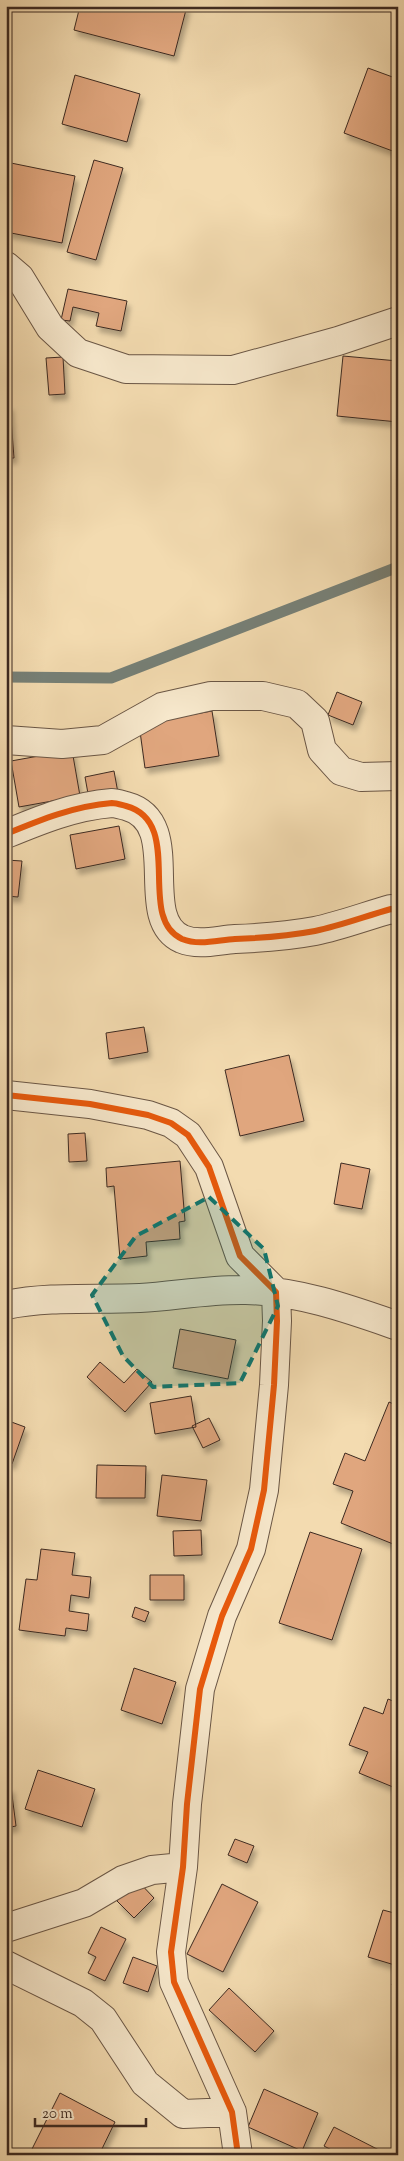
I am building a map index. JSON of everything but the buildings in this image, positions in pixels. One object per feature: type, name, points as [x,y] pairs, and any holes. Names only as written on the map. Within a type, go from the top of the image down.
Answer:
[{"type":"street","points":[[6,266],[20,278],[50,326],[78,353],[126,369],[233,370],[338,341],[398,321]]},
{"type":"street","points":[[6,740],[62,744],[103,740],[162,708],[210,696],[264,696],[297,704],[315,721],[322,750],[341,771],[362,777],[398,776]]},
{"type":"street","points":[[6,834],[66,812],[114,803],[136,808],[151,824],[157,844],[163,915],[169,930],[183,939],[206,942],[269,938],[317,931],[391,909],[398,911]]},
{"type":"street","points":[[6,1095],[90,1104],[148,1115],[170,1123],[188,1134],[209,1167],[240,1256],[276,1292],[277,1321],[274,1385],[264,1490],[252,1549],[222,1616],[200,1689],[187,1804],[183,1867],[171,1952],[174,1982],[232,2112],[238,2155]]},
{"type":"street","points":[[6,1305],[30,1300],[140,1298],[245,1290],[276,1292],[337,1305],[398,1326]]},
{"type":"street","points":[[6,1928],[84,1903],[123,1880],[152,1870],[183,1867]]},
{"type":"street","points":[[6,1965],[83,2003],[103,2020],[145,2083],[183,2114],[232,2112]]},
{"type":"highlighted area","points":[[209,1197],[264,1249],[278,1306],[240,1383],[153,1387],[123,1356],[92,1295],[136,1236]]},
{"type":"waterway","points":[[6,677],[111,678],[398,567]]},
{"type":"cycle path","points":[[6,834],[58,814],[84,807],[112,803],[126,806],[144,815],[153,831],[158,850],[159,892],[162,912],[169,928],[182,939],[188,941],[208,942],[295,934],[315,931],[391,909],[398,911]]},
{"type":"cycle path","points":[[6,1095],[90,1104],[148,1115],[171,1123],[188,1135],[209,1167],[240,1256],[276,1292],[277,1321],[274,1385],[264,1490],[251,1549],[222,1616],[200,1689],[187,1804],[183,1867],[171,1952],[174,1982],[232,2112],[238,2155]]}]
